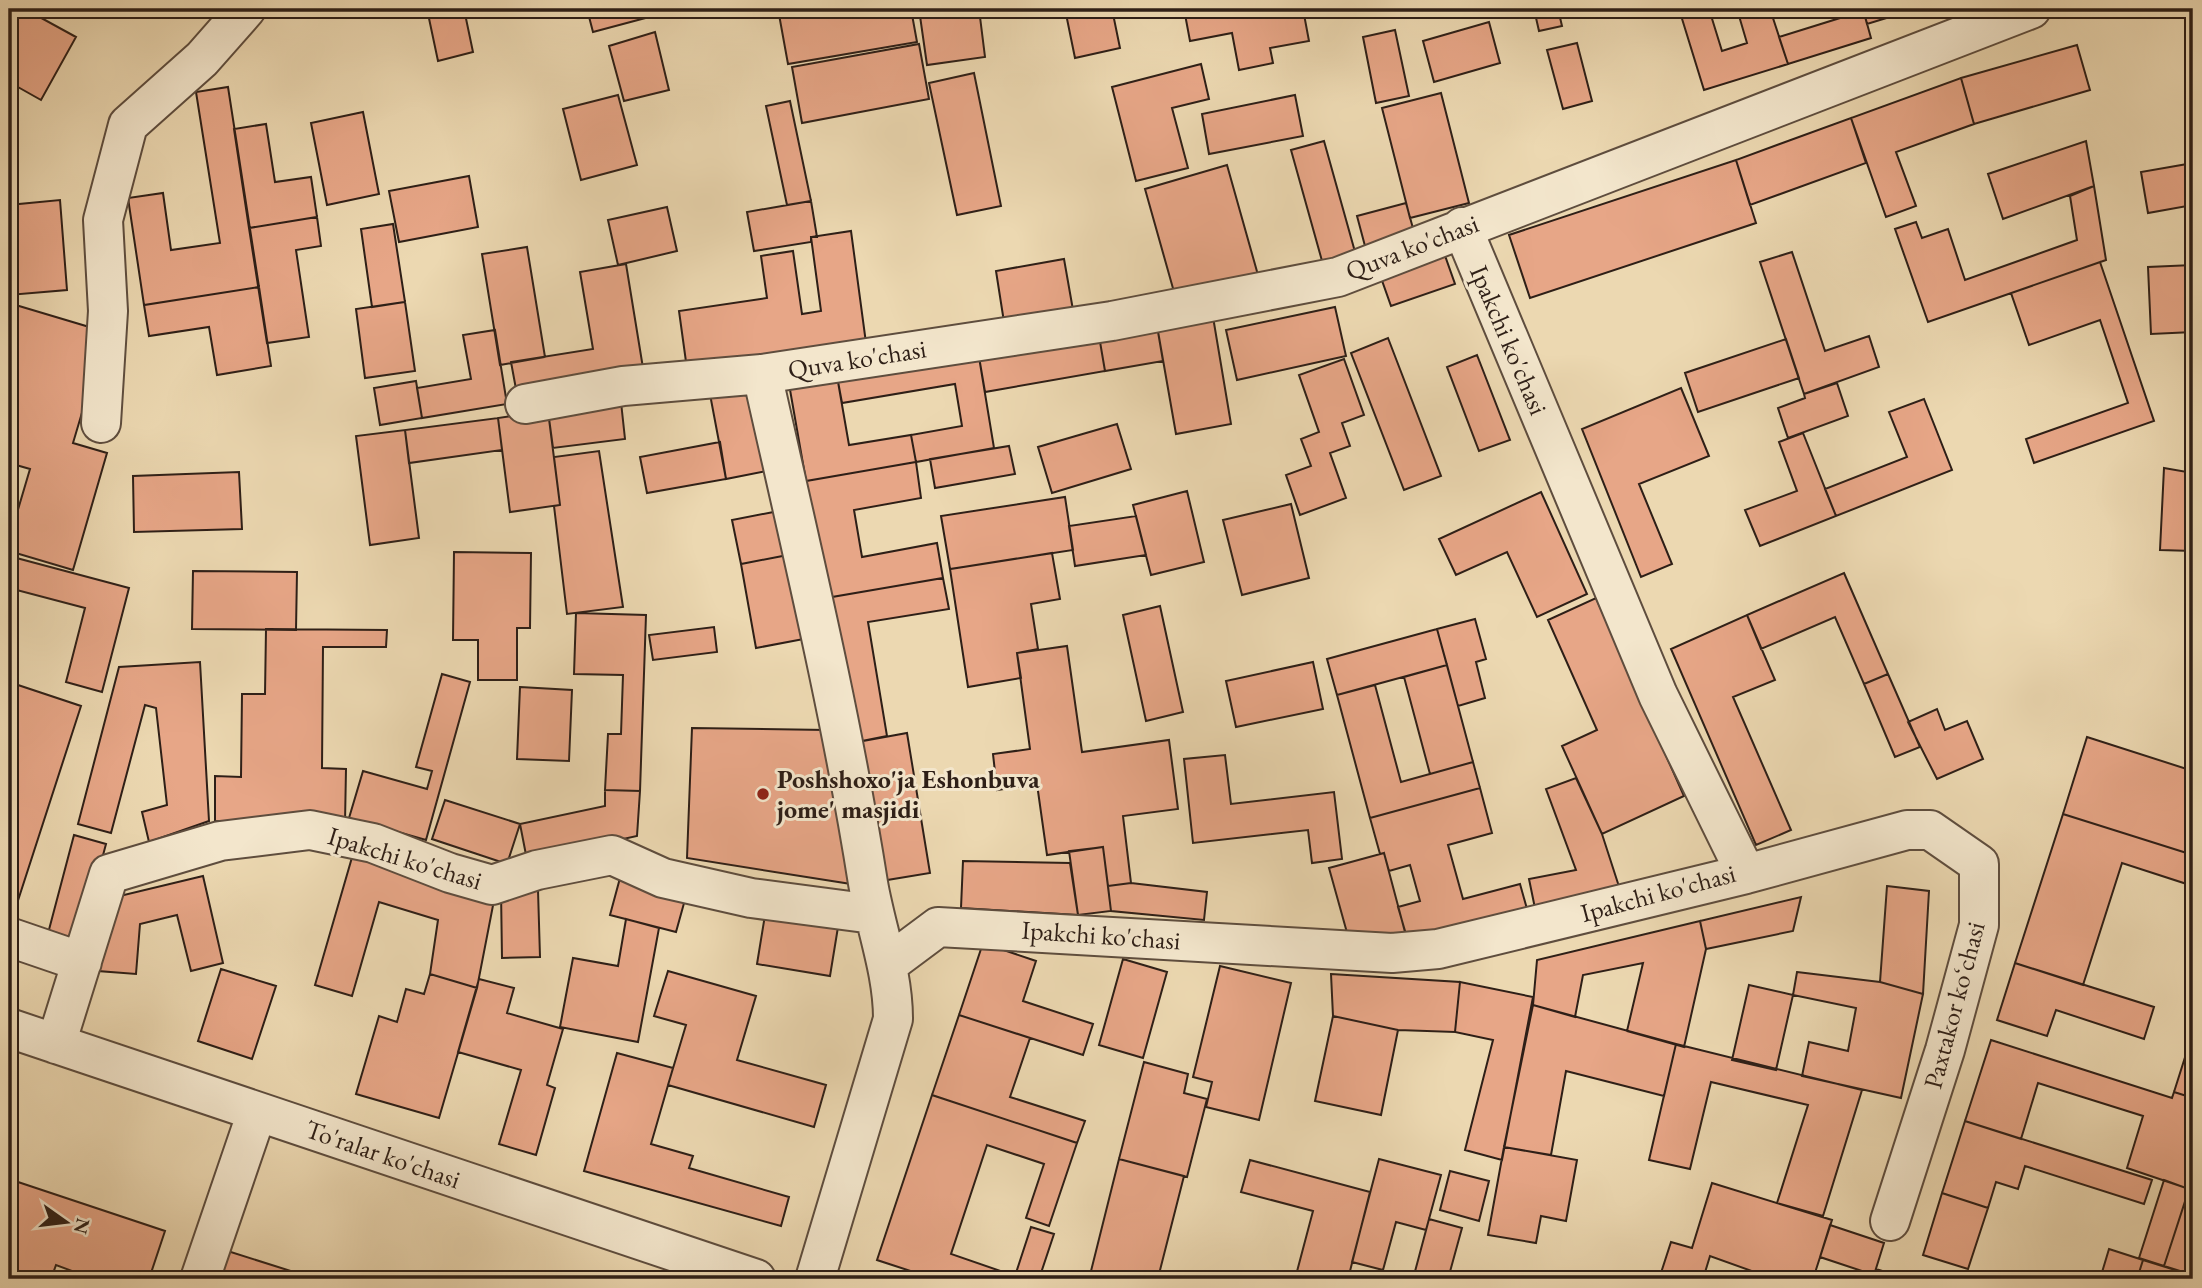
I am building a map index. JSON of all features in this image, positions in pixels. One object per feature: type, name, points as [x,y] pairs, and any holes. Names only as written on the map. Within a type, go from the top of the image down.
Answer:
[{"type":"street","points":[[101,423],[108,311],[103,220],[128,125],[202,59],[246,9]]},
{"type":"street","name":"Quva ko'chasi","points":[[526,404],[623,386],[762,374],[1112,321],[1338,277],[1461,227],[2031,9]]},
{"type":"street","name":"Ipakchi ko'chasi","points":[[887,965],[938,927],[1392,953],[1438,948],[1746,874],[1658,695],[1461,227]]},
{"type":"street","points":[[762,374],[849,767],[873,914],[893,988],[893,1019],[815,1279]]},
{"type":"street","name":"Ipakchi ko'chasi","points":[[56,1044],[109,874],[220,841],[310,830],[373,843],[450,873],[492,885],[537,870],[612,855],[663,877],[751,898],[873,914]]},
{"type":"street","name":"Paxtakor koʻchasi","points":[[1746,874],[1907,830],[1930,830],[1979,864],[1979,925],[1945,1050],[1890,1221]]},
{"type":"street","points":[[9,937],[82,961]]},
{"type":"street","name":"To'ralar ko'chasi","points":[[9,1028],[748,1278]]},
{"type":"street","points":[[200,1279],[257,1112]]},
{"type":"building","points":[[9,9],[25,9],[76,37],[41,100],[9,82]]},
{"type":"building","points":[[427,9],[464,9],[473,52],[438,61]]},
{"type":"building","points":[[587,9],[651,9],[653,16],[593,32]]},
{"type":"building","points":[[778,9],[809,9],[810,16],[849,9],[911,9],[917,42],[788,64]]},
{"type":"building","points":[[919,9],[979,9],[985,57],[927,65]]},
{"type":"building","points":[[1065,9],[1112,9],[1120,48],[1075,58]]},
{"type":"building","points":[[1184,9],[1303,9],[1309,41],[1270,48],[1273,63],[1239,70],[1232,33],[1190,41]]},
{"type":"building","points":[[1534,9],[1558,9],[1562,26],[1539,31]]},
{"type":"building","points":[[1679,9],[1709,9],[1722,51],[1747,43],[1737,9],[1770,9],[1788,64],[1704,90]]},
{"type":"building","points":[[1837,9],[1863,9],[1871,38],[1788,64],[1779,37],[1840,18]]},
{"type":"building","points":[[1863,9],[1916,9],[1867,24]]},
{"type":"building","points":[[1489,22],[1500,63],[1434,82],[1423,41]]},
{"type":"building","points":[[1395,30],[1409,96],[1376,103],[1363,37]]},
{"type":"building","points":[[655,32],[669,90],[624,101],[609,46]]},
{"type":"building","points":[[1577,43],[1592,101],[1563,109],[1547,50]]},
{"type":"building","points":[[919,44],[929,99],[802,123],[792,67]]},
{"type":"building","points":[[2077,45],[2090,90],[1974,124],[1961,78]]},
{"type":"building","points":[[1201,64],[1209,99],[1172,108],[1188,168],[1136,181],[1112,87]]},
{"type":"building","points":[[974,73],[1001,206],[957,215],[929,83]]},
{"type":"building","points":[[1961,78],[1974,124],[1896,152],[1916,206],[1886,217],[1851,118]]},
{"type":"building","points":[[228,87],[259,287],[144,305],[128,198],[163,193],[171,250],[220,243],[196,92]]},
{"type":"building","points":[[1441,93],[1469,203],[1410,218],[1382,108]]},
{"type":"building","points":[[618,95],[637,165],[581,180],[563,109]]},
{"type":"building","points":[[1295,95],[1303,136],[1209,154],[1202,114]]},
{"type":"building","points":[[790,101],[811,201],[787,205],[766,106]]},
{"type":"building","points":[[363,112],[379,194],[327,205],[311,123]]},
{"type":"building","points":[[1851,118],[1866,163],[1750,205],[1736,160]]},
{"type":"building","points":[[266,124],[275,182],[311,177],[317,217],[249,228],[234,129]]},
{"type":"building","points":[[1324,141],[1357,259],[1324,268],[1291,150]]},
{"type":"building","points":[[2086,141],[2094,186],[2003,219],[1988,174]]},
{"type":"building","points":[[1736,160],[1756,223],[1530,298],[1509,235]]},
{"type":"building","points":[[2193,163],[2193,205],[2148,213],[2141,172]]},
{"type":"building","points":[[1227,165],[1258,275],[1176,299],[1145,189]]},
{"type":"building","points":[[469,176],[478,227],[399,242],[389,191]]},
{"type":"building","points":[[2094,186],[2106,260],[1928,322],[1895,229],[1916,222],[1922,238],[1948,229],[1965,280],[2077,240],[2070,196]]},
{"type":"building","points":[[60,200],[67,290],[9,295],[9,205]]},
{"type":"building","points":[[811,201],[817,237],[811,237],[811,242],[754,251],[747,212]]},
{"type":"building","points":[[1406,203],[1414,232],[1365,246],[1357,216]]},
{"type":"building","points":[[667,207],[677,251],[618,265],[608,220]]},
{"type":"building","points":[[317,217],[321,246],[296,250],[309,337],[267,343],[249,228]]},
{"type":"building","points":[[393,224],[405,302],[372,307],[361,229]]},
{"type":"building","points":[[851,231],[866,343],[687,369],[679,311],[767,298],[761,256],[793,251],[802,314],[821,311],[811,237]]},
{"type":"building","points":[[527,247],[545,357],[500,365],[482,254]]},
{"type":"building","points":[[1443,250],[1455,284],[1391,306],[1379,272]]},
{"type":"building","points":[[1792,252],[1825,351],[1869,336],[1879,367],[1804,394],[1760,262]]},
{"type":"building","points":[[1064,259],[1073,310],[1004,322],[996,271]]},
{"type":"building","points":[[2100,262],[2154,421],[2034,463],[2026,439],[2128,403],[2100,320],[2029,345],[2011,293]]},
{"type":"building","points":[[626,264],[643,368],[516,389],[511,362],[593,349],[580,272]]},
{"type":"building","points":[[2193,265],[2193,332],[2151,334],[2148,267]]},
{"type":"building","points":[[259,287],[271,366],[217,375],[209,327],[149,336],[144,305]]},
{"type":"building","points":[[405,302],[415,371],[365,378],[356,309]]},
{"type":"building","points":[[9,303],[106,332],[73,443],[107,453],[73,570],[9,551],[9,540],[30,469],[9,463],[13,432],[9,430],[9,379],[16,353],[9,350]]},
{"type":"building","points":[[1335,307],[1346,356],[1237,380],[1226,330]]},
{"type":"building","points":[[1212,311],[1231,424],[1176,434],[1156,320]]},
{"type":"building","points":[[1156,320],[1163,361],[1105,371],[1098,330]]},
{"type":"building","points":[[495,330],[507,404],[422,418],[417,388],[471,379],[463,335]]},
{"type":"building","points":[[1098,330],[1105,371],[985,392],[978,351]]},
{"type":"building","points":[[1388,338],[1441,476],[1404,490],[1351,353]]},
{"type":"building","points":[[1786,339],[1799,378],[1698,412],[1685,373]]},
{"type":"building","points":[[978,351],[994,448],[916,462],[911,435],[962,426],[955,384],[842,403],[837,376]]},
{"type":"building","points":[[1477,355],[1510,440],[1479,451],[1447,367]]},
{"type":"building","points":[[1344,359],[1364,415],[1342,423],[1350,446],[1330,453],[1346,498],[1300,515],[1286,475],[1311,466],[1301,439],[1319,432],[1299,375]]},
{"type":"building","points":[[837,376],[849,445],[911,435],[916,462],[806,481],[789,384]]},
{"type":"building","points":[[759,380],[776,469],[726,479],[709,389]]},
{"type":"building","points":[[416,381],[422,418],[380,425],[374,388]]},
{"type":"building","points":[[1837,383],[1848,416],[1788,438],[1778,408],[1805,398],[1804,394]]},
{"type":"building","points":[[1681,388],[1709,456],[1639,484],[1672,564],[1641,577],[1582,429]]},
{"type":"building","points":[[1924,399],[1952,470],[1836,516],[1825,489],[1907,457],[1889,412]]},
{"type":"building","points":[[621,402],[625,439],[553,448],[548,411]]},
{"type":"building","points":[[548,411],[560,505],[510,512],[498,418]]},
{"type":"building","points":[[498,418],[502,450],[409,463],[405,430]]},
{"type":"building","points":[[1117,424],[1131,469],[1052,493],[1038,447]]},
{"type":"building","points":[[405,430],[419,538],[370,545],[356,436]]},
{"type":"building","points":[[1803,433],[1836,516],[1760,546],[1745,510],[1797,491],[1779,442]]},
{"type":"building","points":[[720,442],[726,479],[647,493],[640,457]]},
{"type":"building","points":[[1009,446],[1015,474],[935,488],[930,459]]},
{"type":"building","points":[[599,451],[623,607],[567,614],[554,506],[560,505],[554,457]]},
{"type":"building","points":[[916,462],[921,498],[854,510],[862,557],[937,543],[943,578],[826,598],[806,481]]},
{"type":"building","points":[[2164,468],[2193,473],[2193,551],[2160,550]]},
{"type":"building","points":[[239,472],[242,529],[134,532],[133,476]]},
{"type":"building","points":[[1187,491],[1204,562],[1151,575],[1133,505]]},
{"type":"building","points":[[1541,492],[1587,594],[1537,617],[1507,552],[1456,575],[1439,539]]},
{"type":"building","points":[[1065,497],[1073,550],[950,569],[941,516]]},
{"type":"building","points":[[1291,504],[1309,578],[1242,595],[1223,520]]},
{"type":"building","points":[[784,510],[793,554],[741,564],[732,520]]},
{"type":"building","points":[[1136,516],[1146,555],[1075,566],[1069,526]]},
{"type":"building","points":[[454,552],[531,553],[530,628],[517,628],[517,680],[478,680],[478,640],[453,640]]},
{"type":"building","points":[[1052,553],[1060,599],[1031,604],[1038,649],[1017,653],[1021,678],[968,687],[950,569]]},
{"type":"building","points":[[793,554],[809,638],[756,648],[741,564]]},
{"type":"building","points":[[9,556],[129,588],[102,692],[66,682],[85,608],[9,588]]},
{"type":"building","points":[[193,571],[297,572],[296,630],[192,629]]},
{"type":"building","points":[[1844,573],[1888,674],[1864,684],[1835,617],[1761,649],[1747,615]]},
{"type":"building","points":[[943,578],[949,609],[868,622],[887,736],[852,743],[826,598]]},
{"type":"building","points":[[1596,598],[1684,796],[1602,834],[1562,746],[1597,730],[1548,620]]},
{"type":"building","points":[[1160,606],[1183,712],[1146,721],[1123,615]]},
{"type":"building","points":[[576,613],[646,615],[640,791],[605,790],[608,734],[621,734],[623,675],[574,674]]},
{"type":"building","points":[[1747,615],[1775,680],[1733,697],[1791,830],[1756,845],[1671,649]]},
{"type":"building","points":[[1475,619],[1486,659],[1476,662],[1485,698],[1458,706],[1437,629]]},
{"type":"building","points":[[714,627],[717,652],[653,660],[649,635]]},
{"type":"building","points":[[266,629],[387,630],[386,647],[323,647],[322,768],[346,769],[345,823],[215,821],[215,776],[241,777],[242,694],[265,694]]},
{"type":"building","points":[[1437,629],[1447,665],[1337,695],[1327,659]]},
{"type":"building","points":[[1067,646],[1082,752],[1169,740],[1178,809],[1123,816],[1131,883],[1108,886],[1103,847],[1047,855],[1037,784],[997,790],[993,754],[1030,749],[1017,653]]},
{"type":"building","points":[[200,662],[209,821],[149,842],[142,812],[167,805],[156,708],[145,705],[111,833],[78,824],[119,667]]},
{"type":"building","points":[[1313,662],[1323,709],[1236,727],[1226,681]]},
{"type":"building","points":[[1447,665],[1473,762],[1430,774],[1404,677]]},
{"type":"building","points":[[442,674],[470,682],[426,840],[349,818],[363,771],[427,789],[432,771],[416,767]]},
{"type":"building","points":[[1888,674],[1920,747],[1895,757],[1864,684]]},
{"type":"building","points":[[9,682],[81,706],[12,919],[9,918]]},
{"type":"building","points":[[1375,685],[1401,782],[1473,762],[1480,788],[1370,818],[1337,695]]},
{"type":"building","points":[[520,687],[572,690],[569,761],[517,759]]},
{"type":"building","points":[[1937,709],[1945,730],[1967,721],[1983,759],[1937,779],[1908,722]]},
{"type":"building","name":"Poshshoxo'ja Eshonbuva jome' masjidi","points":[[692,728],[827,730],[851,884],[687,858]]},
{"type":"building","points":[[907,733],[930,873],[875,882],[852,743]]},
{"type":"building","points":[[2087,737],[2193,771],[2193,855],[2063,814]]},
{"type":"building","points":[[1225,755],[1231,804],[1334,792],[1342,859],[1312,863],[1308,830],[1193,843],[1184,759]]},
{"type":"building","points":[[1576,778],[1602,834],[1624,902],[1537,918],[1529,879],[1576,870],[1546,789]]},
{"type":"building","points":[[1480,788],[1492,833],[1448,845],[1463,899],[1520,884],[1529,916],[1410,948],[1398,907],[1420,901],[1410,865],[1389,871],[1384,853],[1380,854],[1370,818]]},
{"type":"building","points":[[605,790],[640,791],[637,836],[527,860],[520,824],[605,806]]},
{"type":"building","points":[[445,800],[520,824],[507,864],[432,839]]},
{"type":"building","points":[[2063,814],[2193,855],[2193,886],[2122,863],[2083,985],[2015,963]]},
{"type":"building","points":[[74,835],[106,844],[78,949],[46,941]]},
{"type":"building","points":[[1103,847],[1111,911],[1078,915],[1069,851]]},
{"type":"building","points":[[1384,853],[1405,932],[1351,947],[1329,868]]},
{"type":"building","points":[[353,854],[496,890],[477,988],[430,974],[438,920],[379,902],[352,996],[315,985]]},
{"type":"building","points":[[963,861],[1070,863],[1078,915],[961,908]]},
{"type":"building","points":[[203,876],[223,963],[191,971],[177,915],[140,924],[136,974],[98,971],[103,900]]},
{"type":"building","points":[[620,878],[686,896],[676,932],[610,915]]},
{"type":"building","points":[[1131,883],[1207,892],[1204,920],[1111,911],[1108,886]]},
{"type":"building","points":[[1887,886],[1929,891],[1923,994],[1880,982]]},
{"type":"building","points":[[538,890],[540,957],[502,958],[501,891]]},
{"type":"building","points":[[1801,897],[1793,931],[1706,949],[1700,921]]},
{"type":"building","points":[[765,915],[838,927],[830,976],[757,964]]},
{"type":"building","points":[[626,919],[659,928],[638,1042],[560,1027],[573,958],[618,966]]},
{"type":"building","points":[[1700,921],[1706,949],[1684,1047],[1627,1031],[1643,963],[1583,975],[1575,1017],[1533,1005],[1537,960]]},
{"type":"building","points":[[983,943],[1036,961],[1023,1001],[1093,1024],[1083,1055],[959,1015]]},
{"type":"building","points":[[1123,959],[1167,972],[1143,1058],[1099,1045]]},
{"type":"building","points":[[2015,963],[2154,1007],[2144,1039],[2056,1010],[2047,1036],[1997,1020]]},
{"type":"building","points":[[1220,966],[1291,983],[1259,1120],[1206,1107],[1212,1082],[1193,1077]]},
{"type":"building","points":[[221,969],[276,986],[252,1059],[198,1041]]},
{"type":"building","points":[[668,971],[756,996],[737,1060],[826,1085],[814,1127],[668,1085],[686,1025],[654,1016]]},
{"type":"building","points":[[1797,972],[1880,982],[1923,994],[1901,1098],[1802,1076],[1809,1042],[1848,1051],[1856,1008],[1793,995]]},
{"type":"building","points":[[430,974],[477,988],[439,1118],[356,1094],[379,1016],[397,1022],[406,989],[424,994]]},
{"type":"building","points":[[1331,974],[1460,982],[1455,1032],[1398,1030],[1333,1016]]},
{"type":"building","points":[[479,979],[514,988],[507,1013],[563,1029],[547,1085],[555,1088],[536,1155],[499,1144],[521,1070],[458,1052]]},
{"type":"building","points":[[1460,982],[1533,997],[1502,1160],[1465,1150],[1493,1040],[1455,1032]]},
{"type":"building","points":[[1749,985],[1793,995],[1776,1070],[1732,1060]]},
{"type":"building","points":[[1533,1005],[1676,1044],[1664,1096],[1566,1071],[1551,1155],[1504,1147]]},
{"type":"building","points":[[959,1015],[1030,1038],[1010,1097],[1085,1121],[1077,1143],[932,1095]]},
{"type":"building","points":[[1333,1016],[1398,1030],[1381,1115],[1315,1101]]},
{"type":"building","points":[[2193,1032],[2193,1098],[2174,1092]]},
{"type":"building","points":[[1991,1040],[2172,1098],[2174,1092],[2193,1098],[2193,1176],[2189,1189],[2127,1168],[2143,1116],[2038,1083],[2021,1139],[1965,1121]]},
{"type":"building","points":[[1676,1044],[1862,1090],[1823,1216],[1777,1203],[1808,1105],[1711,1082],[1690,1169],[1649,1160]]},
{"type":"building","points":[[617,1053],[673,1068],[651,1144],[693,1156],[689,1168],[789,1197],[781,1226],[584,1171]]},
{"type":"building","points":[[1144,1062],[1188,1074],[1184,1093],[1207,1099],[1187,1177],[1119,1159]]},
{"type":"building","points":[[932,1095],[1077,1143],[1049,1226],[1026,1218],[1044,1164],[987,1145],[951,1254],[1015,1276],[1031,1227],[1054,1234],[1039,1279],[935,1279],[877,1260]]},
{"type":"building","points":[[1965,1121],[2152,1180],[2144,1204],[2025,1166],[2018,1189],[1996,1182],[1988,1208],[1942,1193]]},
{"type":"building","points":[[1504,1147],[1577,1160],[1566,1221],[1541,1216],[1536,1243],[1488,1235]]},
{"type":"building","points":[[1119,1159],[1184,1176],[1158,1278],[1165,1279],[1114,1279],[1091,1271]]},
{"type":"building","points":[[1379,1159],[1441,1175],[1426,1230],[1396,1222],[1383,1270],[1352,1262]]},
{"type":"building","points":[[1250,1160],[1370,1192],[1348,1279],[1295,1279],[1313,1211],[1241,1192]]},
{"type":"building","points":[[1450,1171],[1489,1181],[1479,1221],[1440,1210]]},
{"type":"building","points":[[9,1179],[165,1231],[149,1279],[73,1279],[75,1272],[56,1265],[51,1279],[9,1279]]},
{"type":"building","points":[[2164,1180],[2189,1189],[2164,1266],[2139,1258]]},
{"type":"building","points":[[1712,1183],[1832,1220],[1813,1279],[1774,1279],[1710,1256],[1703,1279],[1659,1279],[1671,1242],[1692,1248]]},
{"type":"building","points":[[2193,1183],[2193,1275],[2164,1266]]},
{"type":"building","points":[[1942,1193],[1988,1208],[1968,1269],[1923,1255]]},
{"type":"building","points":[[1429,1219],[1462,1228],[1448,1279],[1413,1279]]},
{"type":"building","points":[[1830,1225],[1884,1243],[1874,1275],[1820,1257]]},
{"type":"building","points":[[215,1247],[316,1279],[204,1279]]},
{"type":"building","points":[[2109,1249],[2143,1260],[2137,1279],[2100,1279]]},
{"type":"building","points":[[2143,1260],[2172,1269],[2169,1279],[2137,1279]]},
{"type":"building","points":[[1876,1269],[1908,1279],[1873,1279]]},
{"type":"place","name":"Poshshoxo'ja Eshonbuva jome' masjidi","points":[[763,794]]}]
